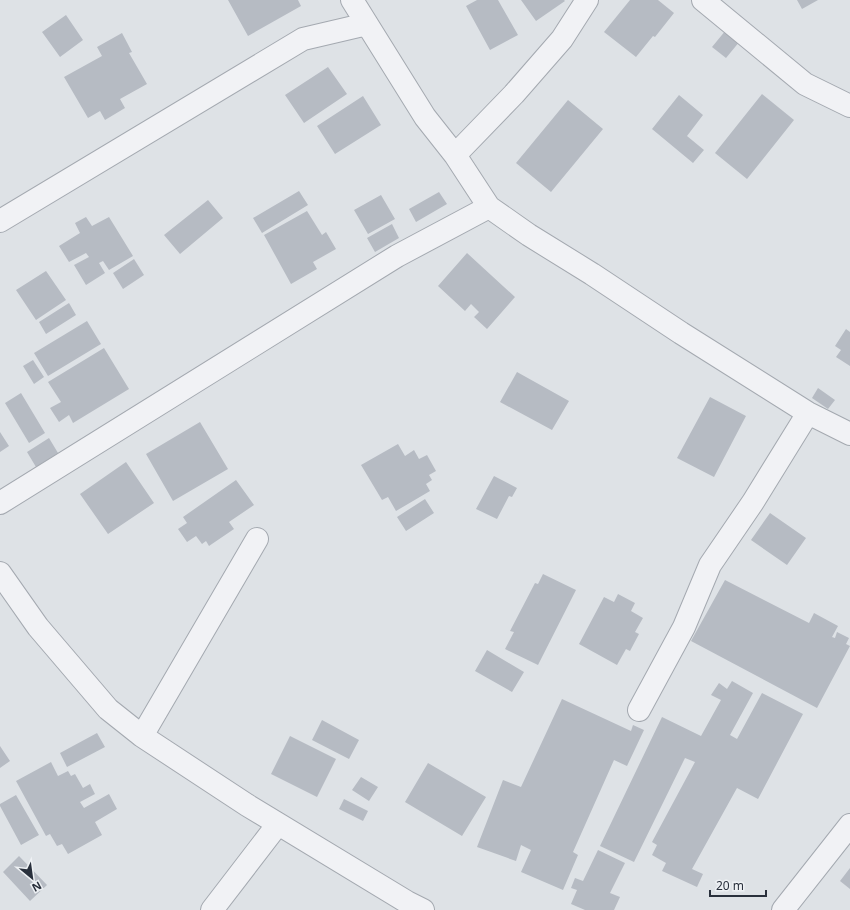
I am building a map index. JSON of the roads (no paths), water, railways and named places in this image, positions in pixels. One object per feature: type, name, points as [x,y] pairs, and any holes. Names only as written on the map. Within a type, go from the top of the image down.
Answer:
[{"type":"street","points":[[352,0],[426,118],[455,155],[489,207],[529,235],[592,274],[680,333],[808,413],[850,434]]},
{"type":"street","points":[[455,155],[514,94],[562,39],[587,0]]},
{"type":"street","points":[[703,0],[806,84],[850,106]]},
{"type":"street","points":[[0,221],[303,39],[367,24]]},
{"type":"street","points":[[0,503],[397,256],[489,207]]},
{"type":"street","points":[[639,710],[684,627],[710,565],[753,502],[808,413]]},
{"type":"street","points":[[142,736],[258,539]]},
{"type":"street","points":[[0,573],[38,627],[108,709],[142,736],[247,805],[423,910]]},
{"type":"street","points":[[212,910],[278,824]]},
{"type":"street","points":[[783,910],[850,825]]}]
